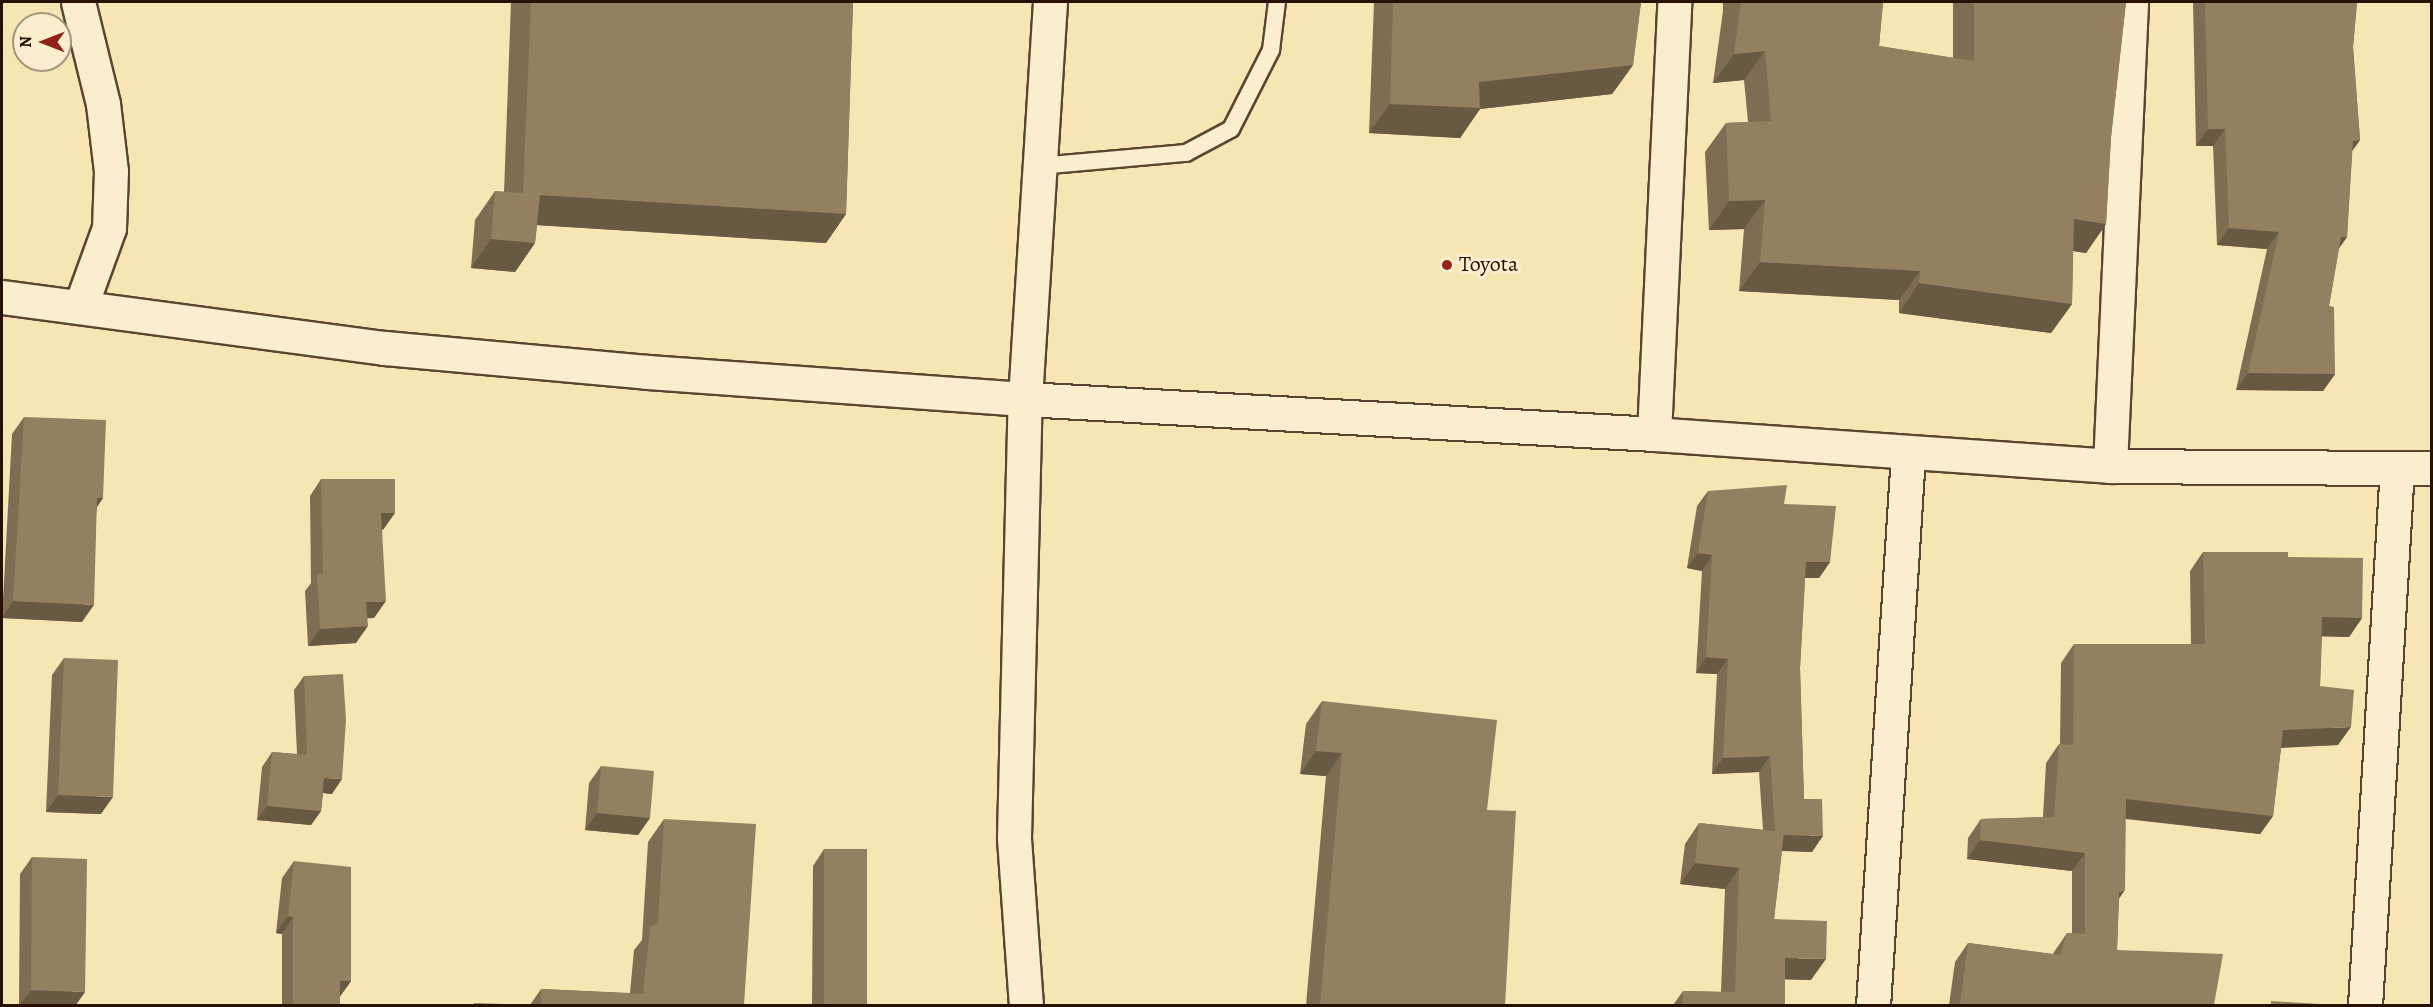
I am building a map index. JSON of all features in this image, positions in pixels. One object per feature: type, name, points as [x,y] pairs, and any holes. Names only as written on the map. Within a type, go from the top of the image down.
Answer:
[{"type":"street","points":[[78,2],[103,104],[111,171],[108,228],[81,305]]},
{"type":"street","points":[[1026,1005],[1014,837],[1025,399],[1050,2]]},
{"type":"street","points":[[1654,434],[1674,2]]},
{"type":"street","points":[[2110,466],[2131,2]]},
{"type":"street","points":[[2,297],[81,305],[397,349],[647,372],[1025,399],[1654,434],[1908,454],[2110,466],[2432,468]]},
{"type":"street","points":[[1873,1005],[1908,454]]},
{"type":"street","points":[[2365,1005],[2397,468]]},
{"type":"lane","points":[[1039,166],[1186,153],[1231,129],[1271,50],[1277,2]]},
{"type":"building","points":[[531,2],[853,2],[846,214],[540,195],[535,243],[491,239],[495,191],[523,193]]},
{"type":"building","points":[[1393,2],[1641,2],[1633,65],[1479,82],[1480,108],[1390,104]]},
{"type":"building","points":[[1741,2],[1883,2],[1879,46],[1974,61],[1974,2],[2126,2],[2111,137],[2106,224],[2074,219],[2072,304],[1919,283],[1920,271],[1760,262],[1765,200],[1729,201],[1726,123],[1771,121],[1765,51],[1734,54]]},
{"type":"building","points":[[2205,2],[2357,2],[2353,47],[2360,140],[2353,141],[2347,237],[2341,237],[2329,306],[2334,307],[2335,374],[2248,373],[2279,232],[2229,228],[2225,129],[2208,129]]},
{"type":"building","points":[[24,417],[106,420],[103,498],[97,498],[94,605],[13,601]]},
{"type":"building","points":[[321,479],[395,479],[395,513],[381,513],[386,601],[366,602],[368,626],[320,629],[317,574],[323,574]]},
{"type":"building","points":[[1787,485],[1784,504],[1836,506],[1830,562],[1806,562],[1800,668],[1804,799],[1822,799],[1823,836],[1784,835],[1784,832],[1775,831],[1770,756],[1723,758],[1728,659],[1706,657],[1712,555],[1698,553],[1708,491]]},
{"type":"building","points":[[2203,552],[2288,552],[2288,557],[2363,558],[2362,618],[2322,617],[2320,686],[2354,690],[2351,727],[2283,730],[2273,816],[2126,799],[2125,890],[2119,892],[2117,950],[2223,954],[2214,1005],[1960,1004],[1968,943],[2060,955],[2067,933],[2085,934],[2085,853],[1980,840],[1981,819],[2054,817],[2059,744],[2073,745],[2074,644],[2205,644]]},
{"type":"building","points":[[64,658],[118,660],[113,797],[58,795]]},
{"type":"building","points":[[343,674],[346,720],[342,779],[324,778],[321,811],[267,806],[272,752],[307,755],[304,676]]},
{"type":"building","points":[[1322,701],[1497,720],[1487,810],[1516,811],[1505,1005],[1320,1005],[1342,753],[1316,751]]},
{"type":"building","points":[[601,766],[654,771],[650,818],[597,813]]},
{"type":"building","points":[[664,819],[756,824],[744,1005],[541,1005],[541,989],[643,994],[650,927],[658,923]]},
{"type":"building","points":[[1699,823],[1784,832],[1774,919],[1827,921],[1826,959],[1785,958],[1785,1005],[1683,1005],[1683,991],[1735,992],[1739,868],[1695,863]]},
{"type":"building","points":[[824,849],[867,849],[867,1005],[824,1005]]},
{"type":"building","points":[[32,857],[87,859],[85,992],[31,990]]},
{"type":"building","points":[[294,861],[351,867],[351,981],[340,981],[340,1005],[293,1005],[293,917],[288,916]]},
{"type":"building","points":[[2271,1001],[2320,1004],[2320,1005],[2271,1005]]},
{"type":"building","points":[[474,1003],[530,1005],[474,1005]]},
{"type":"place","name":"Toyota","points":[[1447,265]]}]
